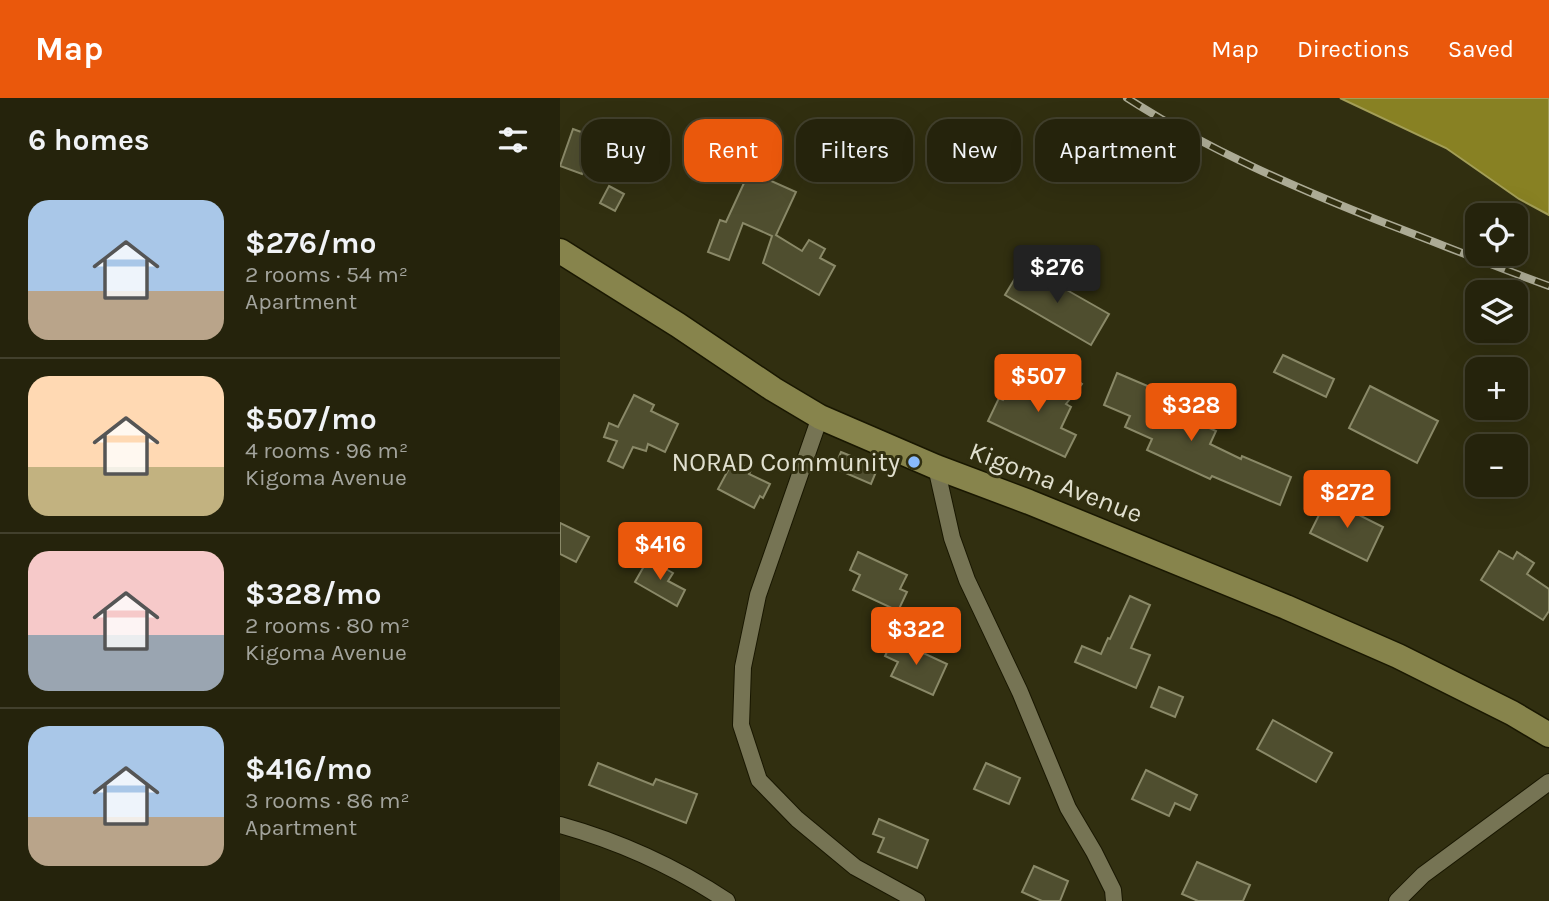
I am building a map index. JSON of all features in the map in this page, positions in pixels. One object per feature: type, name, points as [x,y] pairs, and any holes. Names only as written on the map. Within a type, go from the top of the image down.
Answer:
[{"type":"main road","name":"Kigoma Avenue","points":[[560,251],[820,418],[936,467],[1177,561],[1398,656],[1512,713],[1549,735]]},
{"type":"street","points":[[820,418],[758,595],[743,667],[741,725],[759,780],[797,820],[855,867],[917,901]]},
{"type":"street","points":[[936,467],[952,538],[967,580],[1020,692],[1068,808],[1113,890],[1114,901]]},
{"type":"street","points":[[1397,901],[1423,875],[1549,782]]},
{"type":"street","points":[[560,825],[618,843],[652,858],[727,901]]},
{"type":"shaded area","points":[[1340,98],[1549,98],[1549,215],[1519,199],[1446,148]]},
{"type":"building","points":[[573,129],[581,132],[581,174],[560,166]]},
{"type":"building","points":[[741,182],[774,182],[796,192],[776,235],[802,251],[809,240],[825,249],[820,258],[835,266],[819,295],[763,263],[772,236],[743,223],[729,260],[708,252],[720,220],[726,222],[744,183]]},
{"type":"building","points":[[609,186],[624,194],[615,211],[600,203]]},
{"type":"building","points":[[1023,265],[1109,314],[1091,345],[1005,295]]},
{"type":"building","points":[[1283,355],[1334,379],[1326,397],[1274,372]]},
{"type":"building","points":[[1066,372],[1082,384],[1066,404],[1071,407],[1061,428],[1076,435],[1065,457],[988,421],[999,398],[1003,400],[1014,378],[1048,395]]},
{"type":"building","points":[[1117,373],[1164,393],[1155,415],[1189,431],[1194,421],[1216,431],[1210,444],[1241,459],[1242,456],[1291,477],[1280,505],[1212,476],[1210,479],[1147,450],[1152,439],[1125,427],[1130,416],[1104,405]]},
{"type":"building","points":[[1370,386],[1438,421],[1417,463],[1349,428]]},
{"type":"building","points":[[634,395],[654,405],[651,411],[678,424],[665,452],[648,444],[646,451],[633,447],[623,468],[608,461],[617,441],[604,437],[609,423],[618,427]]},
{"type":"building","points":[[841,452],[878,467],[871,484],[834,468]]},
{"type":"building","points":[[733,461],[751,470],[749,474],[770,484],[754,508],[718,489]]},
{"type":"building","points":[[1327,499],[1383,527],[1367,561],[1310,533]]},
{"type":"building","points":[[560,523],[589,537],[576,562],[560,554]]},
{"type":"building","points":[[1499,551],[1513,559],[1517,552],[1534,563],[1527,574],[1549,589],[1549,611],[1543,620],[1481,580]]},
{"type":"building","points":[[858,552],[907,575],[900,589],[907,592],[898,611],[853,590],[860,575],[850,570]]},
{"type":"building","points":[[648,559],[673,573],[668,581],[685,590],[677,606],[635,582]]},
{"type":"building","points":[[1130,596],[1150,605],[1131,648],[1150,655],[1136,688],[1075,662],[1082,646],[1101,654]]},
{"type":"building","points":[[893,639],[947,664],[933,695],[891,676],[898,662],[885,656]]},
{"type":"building","points":[[1159,687],[1183,697],[1175,717],[1151,707]]},
{"type":"building","points":[[1273,720],[1332,753],[1316,782],[1257,749]]},
{"type":"building","points":[[598,763],[653,785],[656,779],[697,794],[686,823],[589,785]]},
{"type":"building","points":[[986,763],[1020,778],[1009,804],[974,789]]},
{"type":"building","points":[[1146,770],[1197,795],[1190,810],[1175,803],[1169,816],[1132,799]]},
{"type":"building","points":[[879,819],[928,840],[917,868],[878,852],[884,838],[873,834]]},
{"type":"building","points":[[1197,862],[1250,885],[1243,901],[1198,901],[1182,894]]},
{"type":"building","points":[[1034,866],[1068,881],[1060,901],[1042,901],[1022,892]]},
{"type":"railway","points":[[1127,98],[1189,135],[1286,182],[1549,286]]},
{"type":"place","name":"NORAD Community","points":[[914,462]]}]
